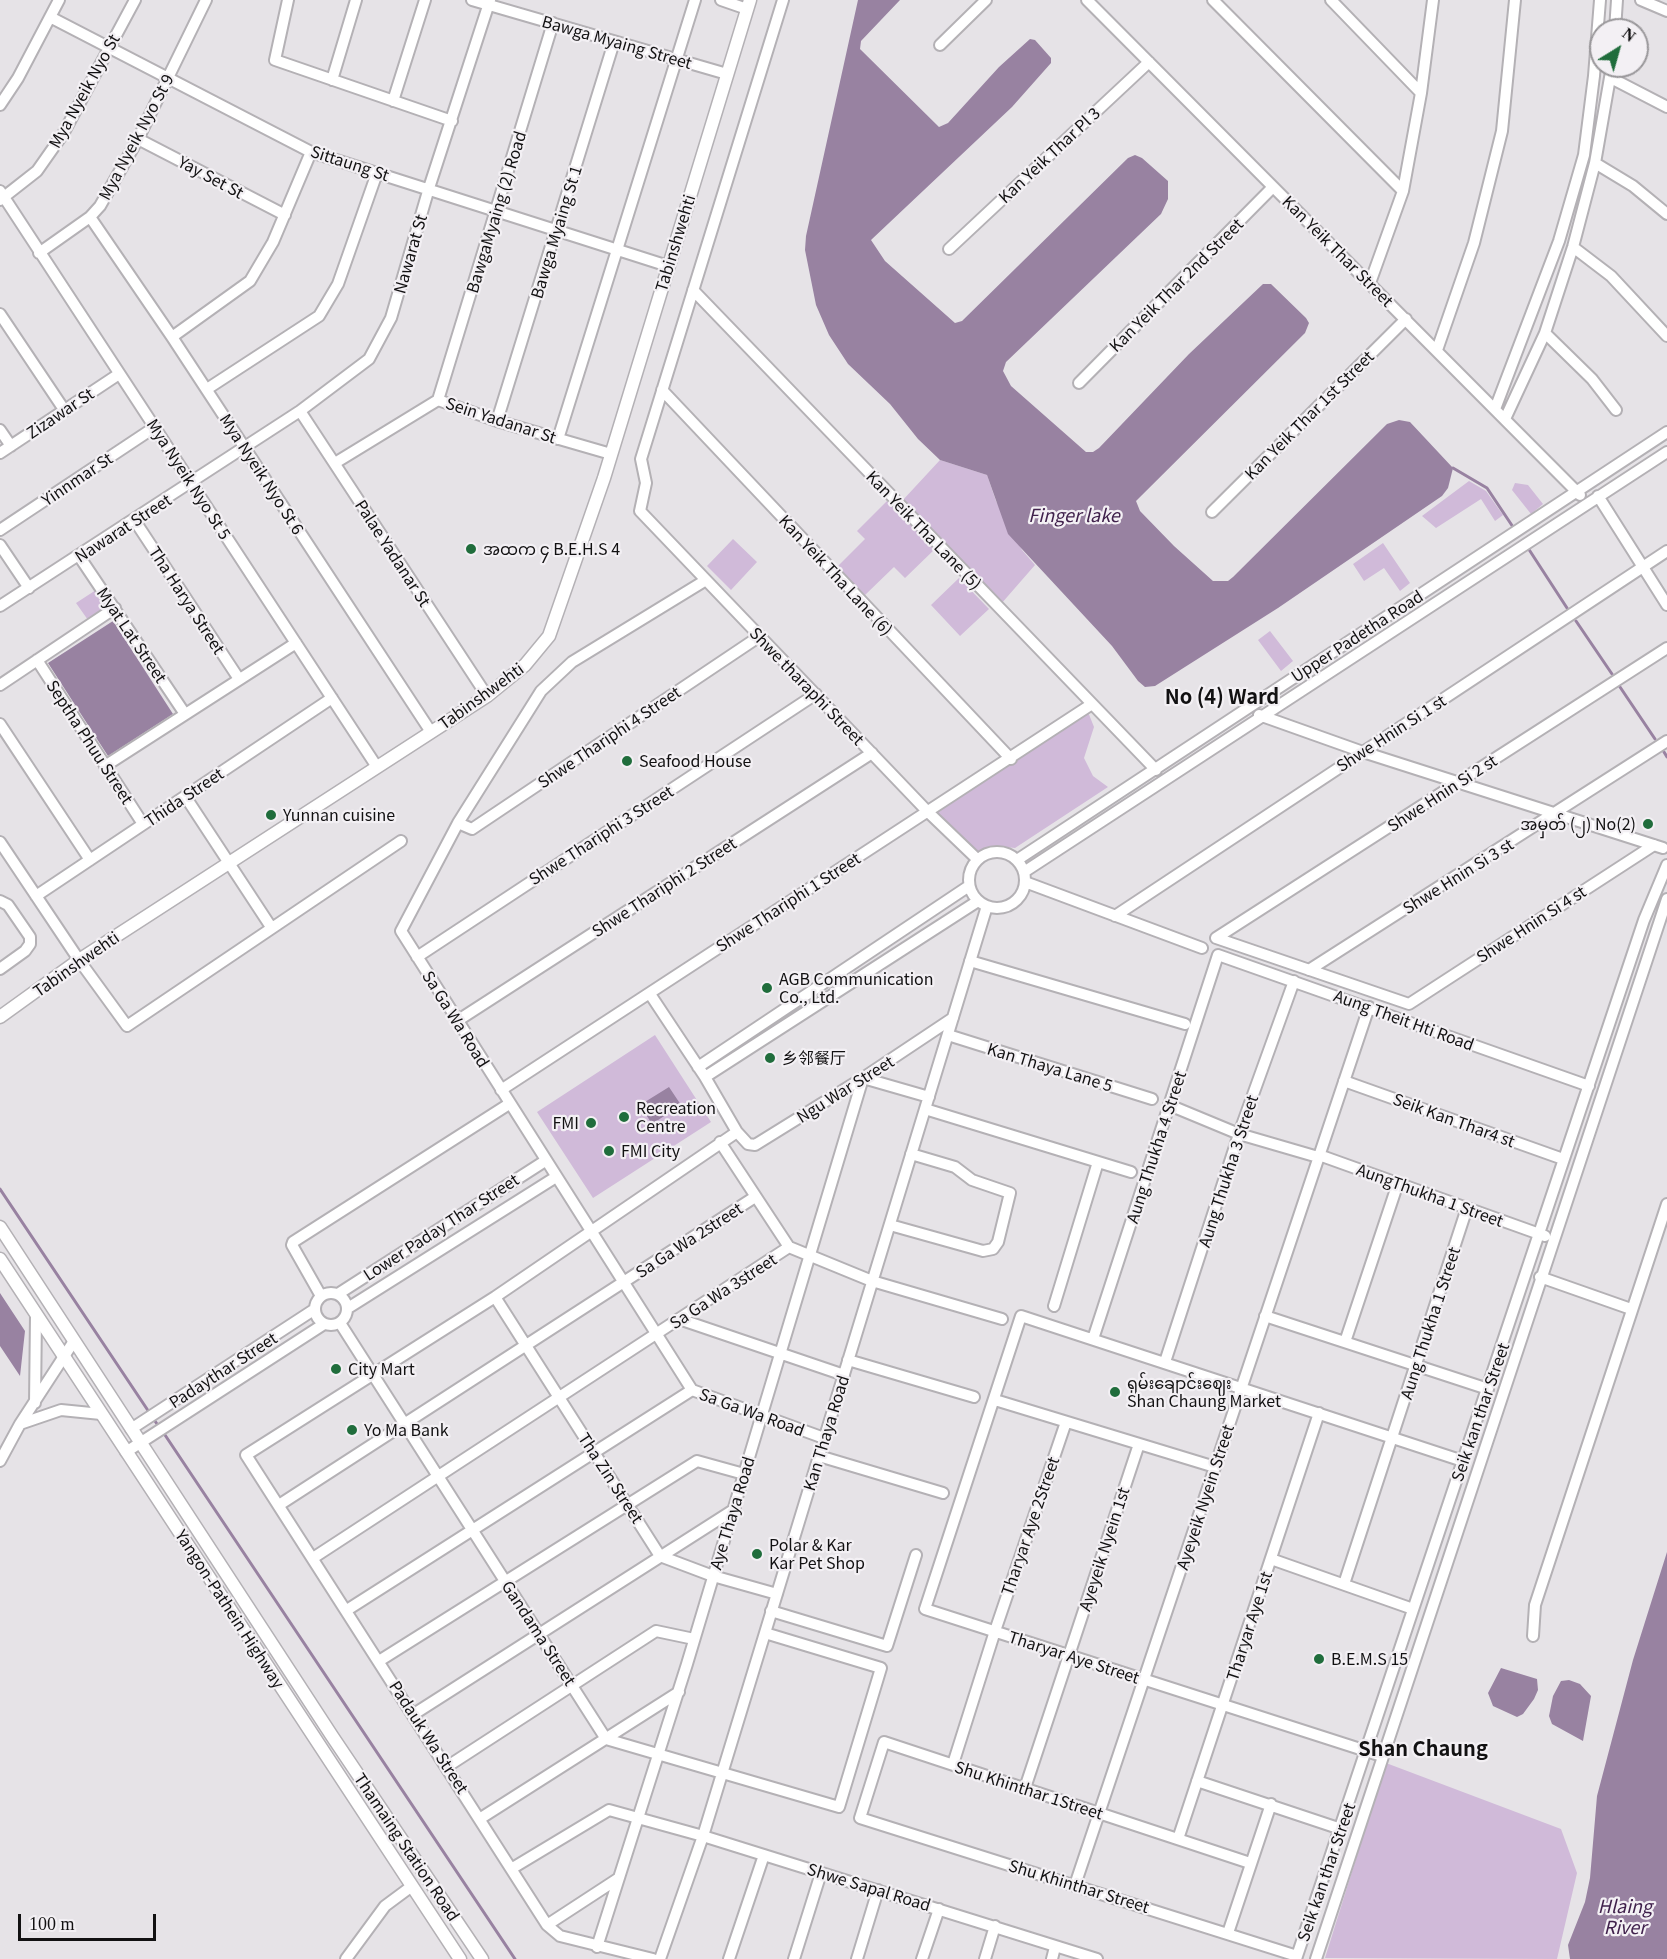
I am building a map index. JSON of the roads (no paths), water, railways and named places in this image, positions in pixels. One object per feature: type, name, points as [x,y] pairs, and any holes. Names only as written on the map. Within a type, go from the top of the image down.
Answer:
[{"type":"main road","name":"Tabinshwehti","points":[[0,1017],[78,960],[487,696],[525,665],[549,636],[610,454],[749,4]]},
{"type":"main road","points":[[0,1227],[140,1443]]},
{"type":"main road","name":"Yangon-Pathein Highway","points":[[0,1259],[460,1959]]},
{"type":"main road","name":"Thamaing Station Road","points":[[140,1443],[482,1959]]},
{"type":"street","points":[[0,105],[18,78],[59,0]]},
{"type":"street","name":"Mya Nyeik Nyo St","points":[[1,196],[37,171],[63,134],[135,0]]},
{"type":"street","name":"Mya Nyeik Nyo St 9","points":[[39,253],[90,217],[100,206],[138,139],[206,0]]},
{"type":"street","points":[[288,0],[275,60],[452,121]]},
{"type":"street","points":[[332,80],[356,0]]},
{"type":"street","points":[[393,101],[425,0]]},
{"type":"street","name":"Bawga Myaing Street","points":[[472,0],[489,2],[614,42],[727,74]]},
{"type":"street","points":[[558,439],[695,0]]},
{"type":"street","points":[[721,0],[749,4]]},
{"type":"street","points":[[662,390],[783,0]]},
{"type":"street","points":[[940,45],[986,0]]},
{"type":"street","name":"Kan Yeik Thar Street","points":[[1087,0],[1587,503]]},
{"type":"street","points":[[1213,0],[1403,191]]},
{"type":"street","points":[[1331,0],[1421,93]]},
{"type":"street","points":[[1370,283],[1403,191],[1421,93],[1432,0]]},
{"type":"street","points":[[1437,350],[1474,243],[1502,131],[1515,0]]},
{"type":"street","points":[[1495,409],[1559,241],[1584,155],[1594,76],[1599,0]]},
{"type":"street","points":[[1616,18],[1617,0]]},
{"type":"street","points":[[1641,0],[1667,11]]},
{"type":"street","name":"Nawarat St","points":[[245,447],[300,411],[369,359],[392,318],[429,188],[489,2]]},
{"type":"street","name":"Sittaung St","points":[[50,17],[311,152],[668,266]]},
{"type":"street","name":"BawgaMyaing (2) Road","points":[[438,400],[498,210],[553,23]]},
{"type":"street","name":"Bawga Myaing St 1","points":[[497,421],[614,42]]},
{"type":"street","name":"Kan Yeik Thar Pl 3","points":[[949,249],[1149,62]]},
{"type":"street","points":[[1505,419],[1545,333],[1573,247],[1595,163],[1611,78],[1667,107]]},
{"type":"street","name":"Yay Set St","points":[[138,139],[285,215]]},
{"type":"street","points":[[172,337],[250,281],[273,242],[311,152]]},
{"type":"street","points":[[1595,163],[1633,186],[1667,214]]},
{"type":"street","points":[[207,389],[319,316],[338,284],[377,173]]},
{"type":"street","name":"Kan Yeik Thar 2nd Street","points":[[1079,383],[1273,186]]},
{"type":"street","name":"Mya Nyeik Nyo St 5","points":[[1,196],[377,767]]},
{"type":"street","name":"Mya Nyeik Nyo St 6","points":[[90,217],[207,389],[431,732]]},
{"type":"street","points":[[1573,247],[1611,276],[1667,336]]},
{"type":"street","name":"Kan Yeik Tha Lane (5)","points":[[693,290],[1156,770]]},
{"type":"street","points":[[0,314],[65,411]]},
{"type":"street","name":"Kan Yeik Thar 1st Street","points":[[1212,512],[1406,319]]},
{"type":"street","points":[[1545,333],[1592,379],[1616,410]]},
{"type":"street","name":"Zizawar St","points":[[0,453],[119,374]]},
{"type":"street","name":"Shwe tharaphi Street","points":[[662,390],[640,464],[646,483],[640,511],[927,811],[977,859]]},
{"type":"street","name":"Kan Yeik Tha Lane (6)","points":[[662,390],[1011,759]]},
{"type":"street","name":"Sein Yadanar St","points":[[335,463],[438,400],[497,421],[610,454]]},
{"type":"street","name":"Palae Yadanar St","points":[[300,411],[487,696]]},
{"type":"street","name":"Yinnmar St","points":[[0,530],[155,427]]},
{"type":"street","points":[[0,430],[11,446]]},
{"type":"street","name":"Upper Padetha Road","points":[[1017,860],[1667,432]]},
{"type":"street","name":"Nawarat Street","points":[[0,606],[135,521],[245,447]]},
{"type":"street","name":"Upper Padetha Road","points":[[1025,877],[1262,716],[1667,452]]},
{"type":"street","points":[[1598,496],[1667,604]]},
{"type":"street","name":"Tha Harya Street","points":[[135,521],[239,679]]},
{"type":"street","points":[[0,545],[28,588]]},
{"type":"street","name":"Shwe Hnin Si 1 st","points":[[1115,916],[1667,551]]},
{"type":"street","name":"Myat Lat Street","points":[[79,556],[185,714]]},
{"type":"street","name":"Sa Ga Wa Road","points":[[706,580],[572,662],[542,690],[458,823],[401,931],[545,1161],[692,1389],[824,1438]]},
{"type":"street","points":[[0,685],[115,608]]},
{"type":"street","name":"Shwe Thariphi 4 Street","points":[[458,823],[472,829],[760,636]]},
{"type":"street","points":[[105,766],[296,643]]},
{"type":"street","name":"Shwe Hnin Si 2 st","points":[[1310,970],[1216,938],[1667,648]]},
{"type":"street","name":"Septha Phuu Street","points":[[37,660],[143,824]]},
{"type":"street","name":"Shwe Thariphi 3 Street","points":[[417,957],[816,694]]},
{"type":"street","name":"Thida Street","points":[[36,896],[332,698]]},
{"type":"street","name":"Shwe Thariphi 1 Street","points":[[501,1090],[1092,704]]},
{"type":"street","points":[[1245,710],[1363,752],[1556,814]]},
{"type":"street","points":[[0,724],[90,860]]},
{"type":"street","name":"Shwe Hnin Si 3 st","points":[[1310,970],[1667,741]]},
{"type":"street","name":"Shwe Thariphi 2 Street","points":[[457,1021],[872,753]]},
{"type":"street","points":[[185,796],[271,927]]},
{"type":"street","name":"Shwe Hnin Si 4 st","points":[[1310,970],[1409,1004],[1658,847],[1556,814]]},
{"type":"street","points":[[0,842],[78,960],[127,1026],[401,841]]},
{"type":"street","points":[[1025,877],[1017,900],[999,908],[982,904],[969,886],[968,876],[977,859],[990,852],[1000,851],[1017,860],[1025,877],[1115,916],[1202,948]]},
{"type":"street","name":"Seik kan thar Street","points":[[1296,1958],[1644,920],[1667,865]]},
{"type":"street","points":[[698,1067],[969,886]]},
{"type":"street","points":[[0,901],[8,905],[30,937],[30,944],[25,951],[0,969]]},
{"type":"street","points":[[705,1077],[982,904]]},
{"type":"street","name":"Kan Thaya Road","points":[[660,1959],[703,1836],[948,1035],[970,961],[982,904]]},
{"type":"street","name":"Seik kan thar Street","points":[[1316,1959],[1540,1277],[1666,904]]},
{"type":"street","name":"Aung Theit Hti Road","points":[[1218,955],[1589,1086]]},
{"type":"street","name":"Aung Thukha 4 Street","points":[[1093,1339],[1218,955]]},
{"type":"street","points":[[970,961],[1185,1024]]},
{"type":"street","name":"Aung Thukha 3 Street","points":[[1165,1362],[1239,1134],[1294,981]]},
{"type":"street","points":[[374,1375],[495,1297],[737,1132],[705,1077],[650,994]]},
{"type":"street","name":"Ayeyeik Nyein Street","points":[[1075,1885],[1369,1007]]},
{"type":"street","name":"Ngu War Street","points":[[737,1132],[748,1144],[755,1145],[863,1078],[953,1018]]},
{"type":"street","name":"Kan Thaya Lane 5","points":[[948,1035],[1152,1099]]},
{"type":"street","points":[[863,1078],[929,1097]]},
{"type":"street","name":"Aye Thaya Road","points":[[597,1947],[679,1692],[863,1078]]},
{"type":"street","name":"Seik Kan Thar4 st","points":[[1344,1081],[1563,1160]]},
{"type":"street","points":[[321,1296],[292,1245],[293,1242],[509,1104]]},
{"type":"street","name":"AungThukha 1 Street","points":[[1169,1105],[1239,1134],[1319,1156],[1553,1239]]},
{"type":"street","points":[[925,1109],[1131,1172]]},
{"type":"street","points":[[720,1142],[789,1247],[872,1281],[1002,1319]]},
{"type":"street","points":[[890,1225],[983,1251],[993,1249],[998,1242],[1010,1193],[972,1180],[955,1167],[911,1154]]},
{"type":"street","name":"Lower Paday Thar Street","points":[[338,1294],[545,1161]]},
{"type":"street","points":[[1054,1306],[1098,1162]]},
{"type":"street","name":"Lower Paday Thar Street","points":[[348,1308],[556,1177]]},
{"type":"street","points":[[1345,1342],[1398,1183]]},
{"type":"street","name":"Sa Ga Wa 2street","points":[[279,1505],[755,1197]]},
{"type":"street","points":[[1533,1636],[1535,1605],[1667,1204]]},
{"type":"street","name":"Aung Thukha 1 Street","points":[[1344,1584],[1467,1208]]},
{"type":"street","name":"Sa Ga Wa 3street","points":[[313,1558],[789,1247]]},
{"type":"street","points":[[1540,1277],[1631,1309]]},
{"type":"street","points":[[329,1293],[338,1294],[348,1308],[346,1317],[340,1323],[324,1324],[315,1309],[321,1296],[329,1293]]},
{"type":"street","name":"Tha Zin Street","points":[[495,1297],[660,1556]]},
{"type":"street","name":"Padaythar Street","points":[[131,1429],[211,1379],[315,1309]]},
{"type":"street","points":[[35,1404],[36,1314]]},
{"type":"street","points":[[1215,1467],[995,1400],[1021,1316],[1463,1461]]},
{"type":"street","points":[[1265,1316],[1488,1389]]},
{"type":"street","points":[[679,1319],[844,1375]]},
{"type":"street","name":"Gandama Street","points":[[340,1323],[606,1739]]},
{"type":"street","name":"Padaythar Street","points":[[126,1452],[324,1324]]},
{"type":"street","points":[[0,1461],[20,1424],[74,1341]]},
{"type":"street","points":[[848,1360],[974,1397]]},
{"type":"street","name":"Padauk Wa Street","points":[[374,1375],[246,1455],[448,1766],[548,1925],[560,1936],[653,1959]]},
{"type":"street","points":[[347,1610],[692,1389]]},
{"type":"street","name":"Tharyar Aye Street","points":[[995,1400],[925,1609],[1223,1705]]},
{"type":"street","points":[[20,1424],[61,1410],[101,1414]]},
{"type":"street","name":"Tharyar Aye 1st","points":[[1178,1839],[1319,1413]]},
{"type":"street","name":"Tharyar Aye 2Street","points":[[953,1764],[995,1631],[1066,1422]]},
{"type":"street","name":"Ayeyeik Nyein 1st","points":[[1024,1788],[1139,1444]]},
{"type":"street","points":[[819,1456],[943,1493]]},
{"type":"street","points":[[379,1660],[697,1461],[744,1474]]},
{"type":"street","points":[[414,1714],[735,1509]]},
{"type":"street","points":[[771,1611],[887,1646],[916,1555]]},
{"type":"street","points":[[660,1556],[713,1576],[777,1594]]},
{"type":"street","points":[[1271,1559],[1413,1609]]},
{"type":"street","points":[[448,1766],[656,1631],[694,1639]]},
{"type":"street","points":[[606,1739],[838,1807],[881,1668],[765,1633]]},
{"type":"street","points":[[481,1818],[679,1692]]},
{"type":"street","points":[[1223,1705],[1382,1756]]},
{"type":"street","name":"Shu Khinthar 1Street","points":[[860,1818],[884,1742],[1250,1863]]},
{"type":"street","points":[[1197,1781],[1341,1829]]},
{"type":"street","points":[[1228,1933],[1271,1804]]},
{"type":"street","name":"Shwe Sapal Road","points":[[511,1869],[606,1810],[640,1817],[703,1836],[1097,1959]]},
{"type":"street","name":"Shu Khinthar Street","points":[[860,1818],[1228,1933],[1296,1958]]},
{"type":"street","points":[[729,1959],[764,1855]]},
{"type":"street","points":[[794,1959],[821,1873]]},
{"type":"street","points":[[548,1925],[619,1878]]},
{"type":"street","points":[[346,1959],[385,1906],[412,1886]]},
{"type":"street","points":[[857,1959],[878,1890]]},
{"type":"street","points":[[922,1959],[939,1909]]},
{"type":"street","points":[[986,1959],[995,1926]]},
{"type":"street","points":[[1052,1959],[1056,1947]]},
{"type":"water","name":"Finger lake","points":[[858,0],[900,0],[861,41],[860,49],[939,127],[948,123],[999,67],[1030,39],[1035,40],[1051,58],[1051,63],[1012,107],[871,240],[885,261],[955,323],[962,321],[1128,158],[1135,155],[1142,158],[1168,181],[1168,199],[1161,214],[1006,362],[1003,371],[1011,386],[1086,452],[1093,452],[1099,448],[1189,354],[1263,284],[1271,284],[1306,318],[1309,323],[1305,333],[1136,501],[1140,511],[1213,581],[1228,581],[1233,577],[1387,424],[1399,420],[1410,422],[1453,468],[1448,488],[1442,496],[1278,608],[1155,686],[1145,687],[1112,646],[1008,534],[987,475],[940,460],[918,439],[890,404],[848,364],[829,335],[816,305],[805,250],[806,236]]},
{"type":"water","points":[[113,621],[173,714],[108,756],[48,663]]},
{"type":"water","points":[[669,1087],[681,1105],[652,1124],[640,1105]]},
{"type":"water","points":[[0,1293],[25,1331],[20,1376],[0,1346]]},
{"type":"water","name":"Hlaing River","points":[[1667,1552],[1667,1959],[1570,1959],[1568,1945],[1585,1902],[1590,1878],[1597,1796],[1633,1660]]},
{"type":"water","points":[[1501,1668],[1537,1679],[1538,1690],[1534,1699],[1523,1714],[1517,1717],[1493,1706],[1488,1693]]},
{"type":"water","points":[[1569,1680],[1580,1684],[1591,1696],[1583,1741],[1552,1724],[1549,1716],[1553,1696],[1561,1681]]},
{"type":"waterway","points":[[1453,468],[1487,488],[1513,527]]},
{"type":"waterway","points":[[1528,548],[1567,608]]},
{"type":"waterway","points":[[1576,621],[1612,674]]},
{"type":"waterway","points":[[1620,687],[1655,739]]},
{"type":"waterway","points":[[1664,752],[1667,757]]},
{"type":"waterway","points":[[0,1189],[159,1427]]},
{"type":"waterway","points":[[163,1432],[515,1959]]},
{"type":"place","name":"အထက ၄ B.E.H.S 4","points":[[471,549]]},
{"type":"place","name":"Seafood House","points":[[627,761]]},
{"type":"place","name":"Yunnan cuisine","points":[[271,815]]},
{"type":"place","name":"အမှတ် (၂) No(2)","points":[[1648,824]]},
{"type":"place","name":"AGB Communication Co., Ltd.","points":[[767,988]]},
{"type":"place","name":"乡邻餐厅","points":[[770,1058]]},
{"type":"place","name":"Recreation Centre","points":[[624,1117]]},
{"type":"place","name":"FMI","points":[[591,1123]]},
{"type":"place","name":"FMI City","points":[[609,1151]]},
{"type":"place","name":"City Mart","points":[[336,1369]]},
{"type":"place","name":"ရှမ်းချောင်းဈေး Shan Chaung Market","points":[[1115,1392]]},
{"type":"place","name":"Yo Ma Bank","points":[[352,1430]]},
{"type":"place","name":"Polar & Kar Kar Pet Shop","points":[[757,1554]]},
{"type":"place","name":"B.E.M.S 15","points":[[1319,1659]]},
{"type":"district","name":"No (4) Ward","points":[[1222,696]]},
{"type":"district","name":"Shan Chaung","points":[[1423,1748]]}]
